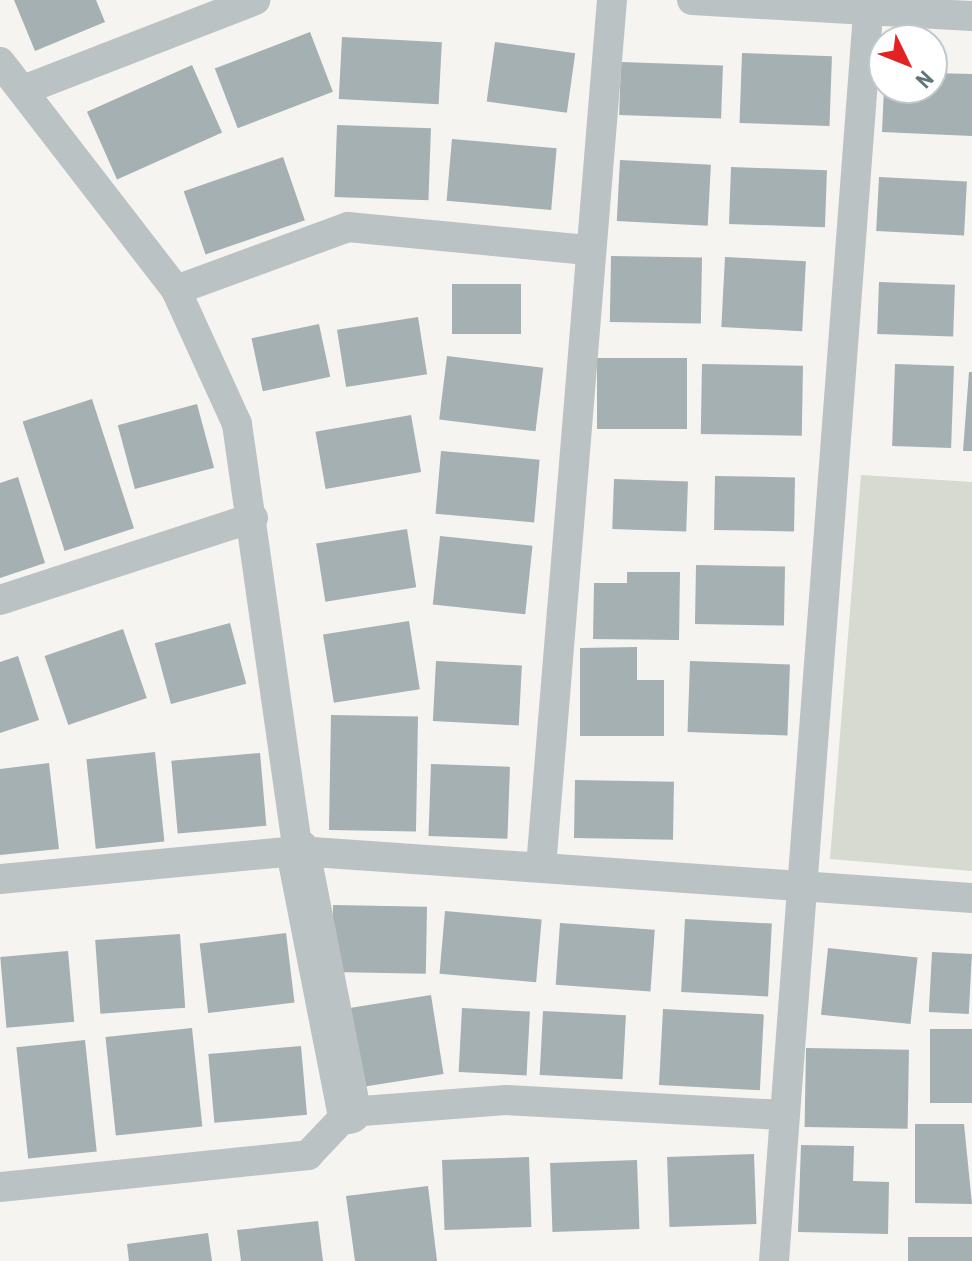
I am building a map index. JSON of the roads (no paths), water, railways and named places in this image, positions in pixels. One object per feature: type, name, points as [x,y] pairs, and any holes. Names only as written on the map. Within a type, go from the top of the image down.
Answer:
[{"type":"street","points":[[298,851],[349,1112]]},
{"type":"lane","points":[[26,89],[255,0]]},
{"type":"lane","points":[[541,867],[587,250],[612,0]]},
{"type":"lane","points":[[692,0],[869,4],[972,16]]},
{"type":"lane","points":[[774,1261],[869,4]]},
{"type":"lane","points":[[0,62],[26,89],[176,290],[237,424],[253,518],[298,851]]},
{"type":"lane","points":[[176,290],[348,227],[587,250]]},
{"type":"lane","points":[[0,600],[253,518]]},
{"type":"lane","points":[[0,879],[298,851],[802,883],[972,898]]},
{"type":"lane","points":[[0,1187],[308,1155],[349,1112],[506,1100],[785,1115]]}]
